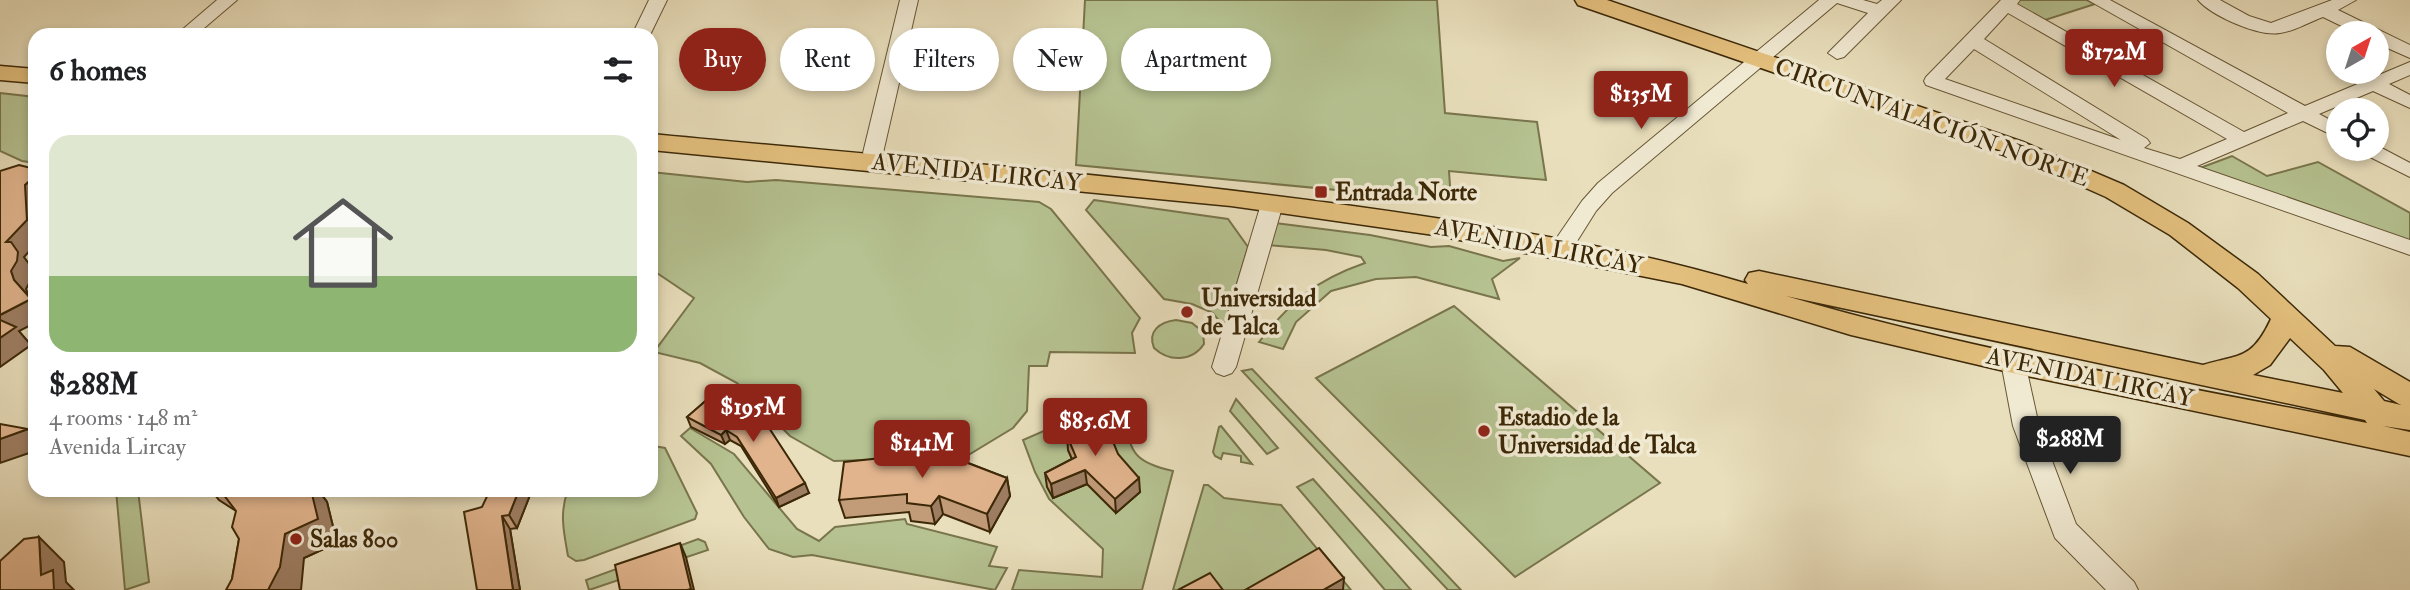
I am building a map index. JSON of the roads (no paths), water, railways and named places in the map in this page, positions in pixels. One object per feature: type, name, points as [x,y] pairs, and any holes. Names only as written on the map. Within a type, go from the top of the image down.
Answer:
[{"type":"main road","name":"CIRCUNVALACIÓN NORTE","points":[[1586,0],[2014,147],[2096,182],[2158,215],[2248,281],[2334,362],[2385,426]]},
{"type":"main road","points":[[0,61],[28,63]]},
{"type":"main road","points":[[0,73],[28,75]]},
{"type":"main road","name":"AVENIDA LIRCAY","points":[[658,131],[1307,198],[1566,241],[1698,266],[2172,370],[2385,426]]},
{"type":"main road","name":"AVENIDA LIRCAY","points":[[658,143],[873,162],[1272,204],[1434,226],[1685,275],[1851,325],[2013,362],[2385,426]]},
{"type":"main road","points":[[2172,370],[2220,373],[2246,368],[2264,356],[2286,317],[2364,371],[2410,396]]},
{"type":"street","points":[[194,28],[228,0]]},
{"type":"street","points":[[644,28],[658,0]]},
{"type":"street","points":[[873,153],[909,0]]},
{"type":"street","points":[[1566,241],[1589,206],[1605,188],[1830,0]]},
{"type":"street","points":[[1844,0],[1886,6]]},
{"type":"street","points":[[2097,0],[2326,125]]},
{"type":"street","points":[[2207,0],[2270,29],[2280,28],[2347,0]]},
{"type":"street","points":[[2242,139],[2009,3],[1933,81],[2410,248]]},
{"type":"street","points":[[1837,52],[1886,6]]},
{"type":"street","points":[[2323,10],[2345,21]]},
{"type":"street","points":[[1973,40],[2178,167]]},
{"type":"street","points":[[2389,42],[2410,52]]},
{"type":"street","points":[[2389,77],[2410,68]]},
{"type":"street","points":[[2178,167],[2374,84],[2410,102]]},
{"type":"street","points":[[2389,160],[2410,171]]},
{"type":"street","points":[[1224,367],[1272,204]]},
{"type":"street","points":[[2013,362],[2026,426],[2065,530],[2124,590]]},
{"type":"place","name":"Entrada Norte","points":[[1321,192]]},
{"type":"place","name":"Universidad de Talca","points":[[1187,312]]},
{"type":"place","name":"Estadio de la Universidad de Talca","points":[[1484,431]]},
{"type":"place","name":"Salas 800","points":[[296,539]]}]
